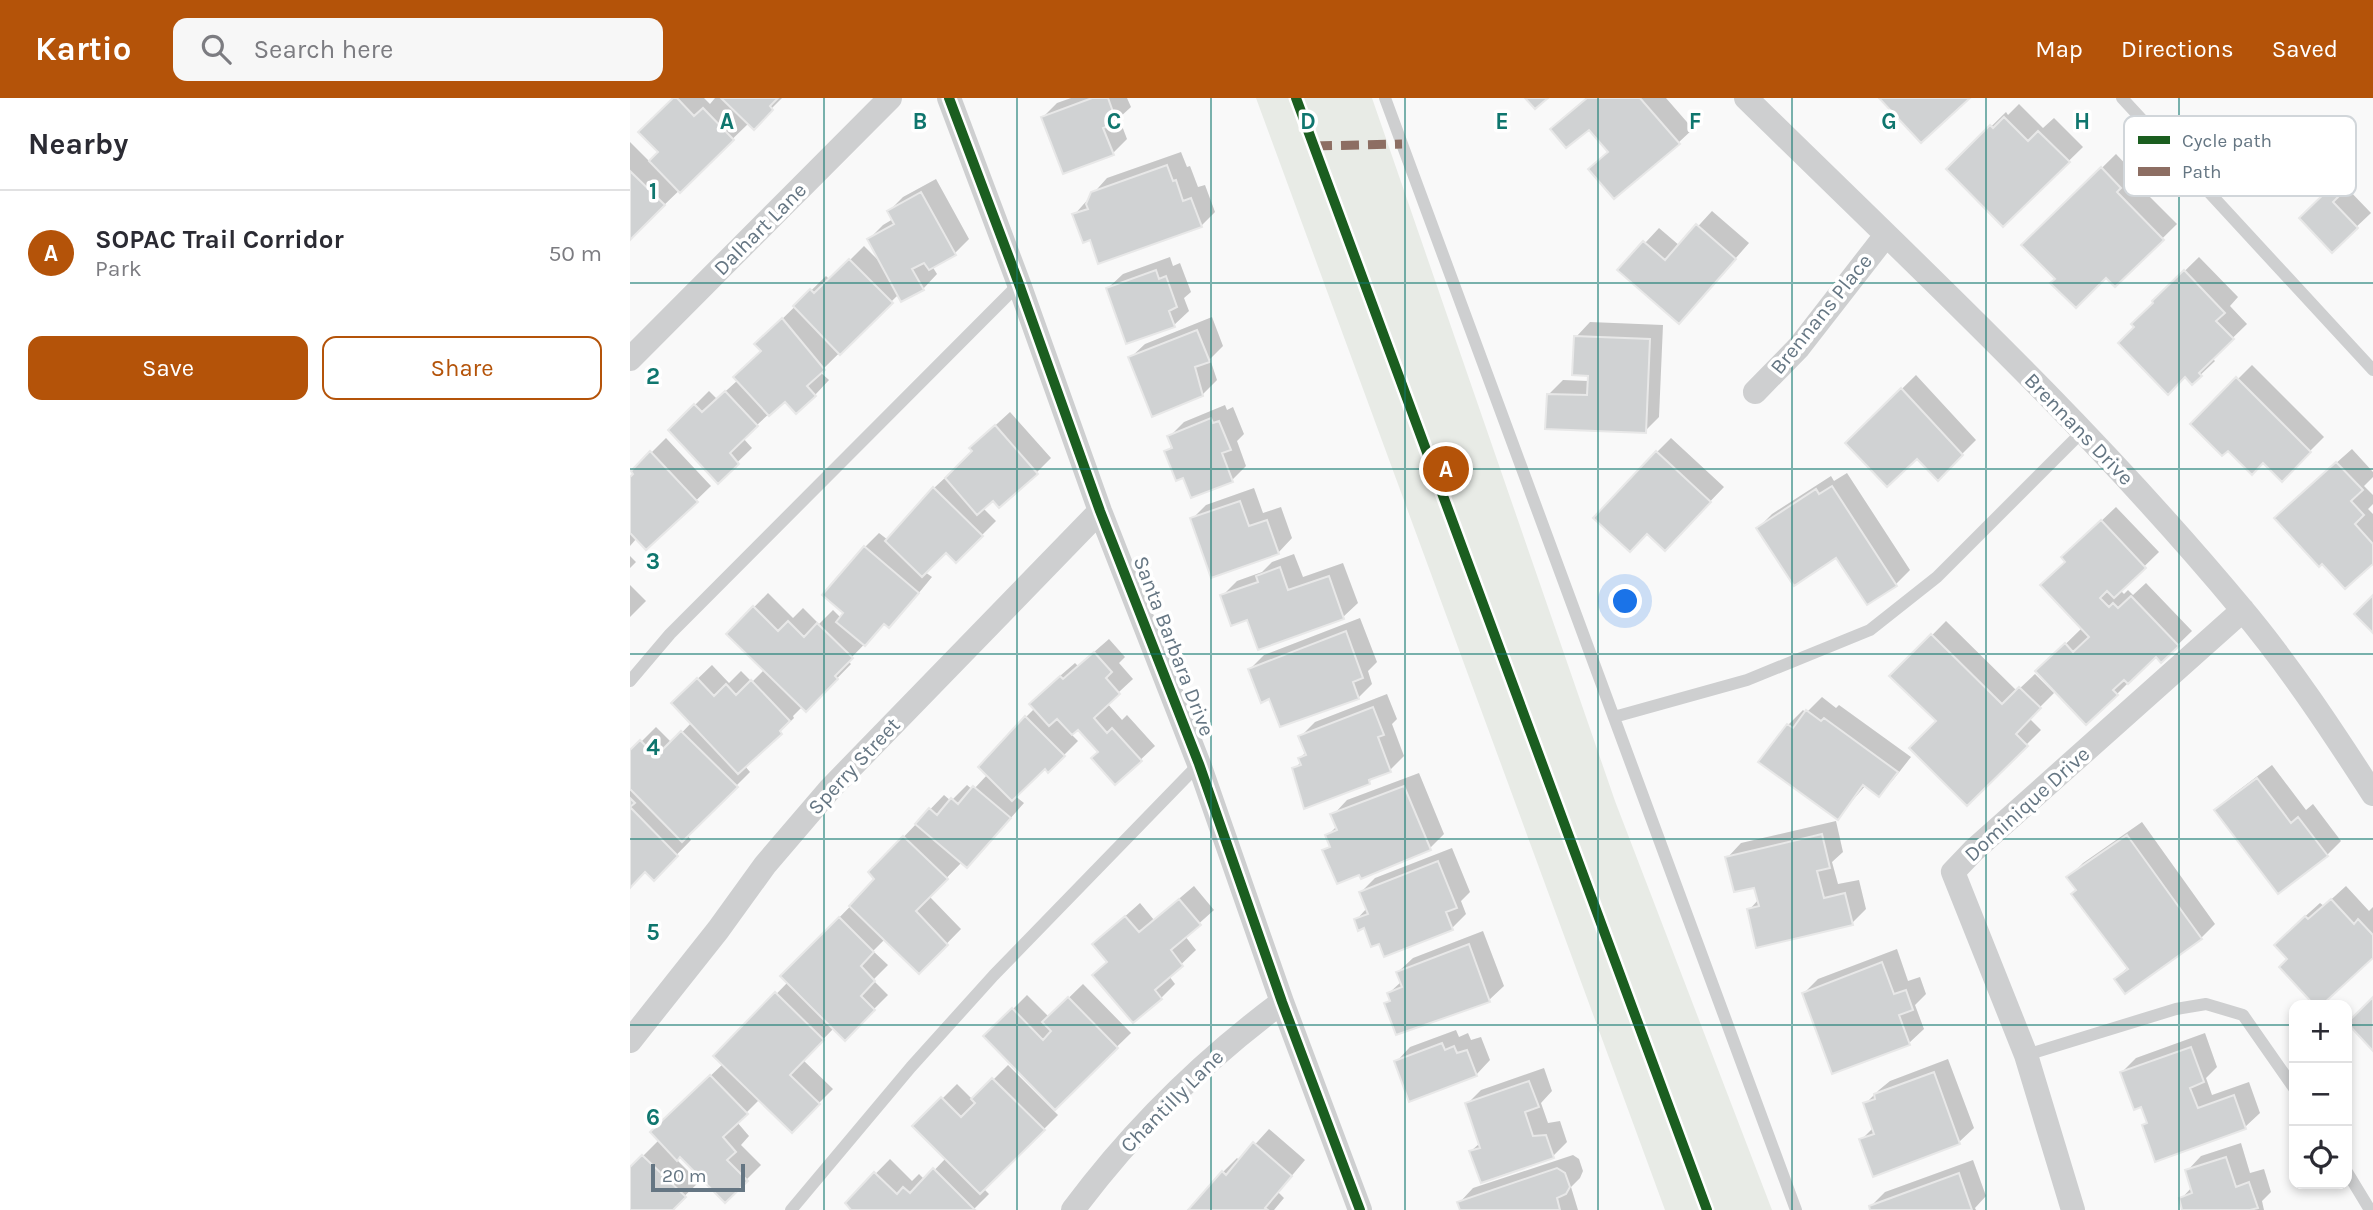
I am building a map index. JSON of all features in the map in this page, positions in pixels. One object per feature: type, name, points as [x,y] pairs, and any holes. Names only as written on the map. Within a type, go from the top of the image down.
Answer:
[{"type":"street","name":"Dalhart Lane","points":[[630,359],[890,98]]},
{"type":"street","name":"Santa Barbara Drive","points":[[948,98],[1019,284],[1100,511],[1199,764],[1282,1002],[1360,1210]]},
{"type":"street","name":"Brennans Drive","points":[[1745,98],[2084,430],[2243,610],[2331,729],[2373,794]]},
{"type":"street","name":"Brennans Place","points":[[1755,392],[1799,347],[1886,235]]},
{"type":"street","name":"Sperry Street","points":[[630,1041],[718,930],[765,865],[830,789],[1100,511]]},
{"type":"street","name":"Dominique Drive","points":[[2073,1210],[2026,1055],[1953,872],[1974,850],[2243,610]]},
{"type":"street","name":"Chantilly Lane","points":[[1073,1210],[1102,1171],[1170,1100],[1246,1029],[1282,1002]]},
{"type":"lane","points":[[1385,98],[1796,1210]]},
{"type":"lane","points":[[2122,98],[2139,116]]},
{"type":"lane","points":[[2212,196],[2373,370]]},
{"type":"lane","points":[[630,681],[670,634],[1019,284]]},
{"type":"lane","points":[[1614,717],[1747,680],[1871,631],[1937,577],[2084,430]]},
{"type":"lane","points":[[791,1210],[948,1026],[1199,764]]},
{"type":"lane","points":[[2026,1055],[2176,1009],[2206,1004],[2243,1015],[2289,1081]]},
{"type":"lane","points":[[2352,1180],[2370,1210]]},
{"type":"shaded area","points":[[1256,98],[1372,98],[1615,801],[1772,1210],[1665,1210]]},
{"type":"building","points":[[673,98],[677,98],[694,116],[703,108],[734,140],[680,193],[649,161],[658,152],[638,132]]},
{"type":"building","points":[[721,98],[778,98],[770,106],[773,110],[754,130]]},
{"type":"building","points":[[1092,98],[1108,98],[1117,123],[1103,128],[1114,155],[1063,174],[1041,117]]},
{"type":"building","points":[[1525,98],[1548,98],[1535,109]]},
{"type":"building","points":[[1587,98],[1640,98],[1680,144],[1614,199],[1588,169],[1608,152],[1589,130],[1566,148],[1550,129]]},
{"type":"building","points":[[1879,98],[1970,98],[1921,143]]},
{"type":"building","points":[[2004,117],[2028,141],[2038,131],[2070,162],[2003,227],[1946,169],[1990,125],[1993,128]]},
{"type":"building","points":[[1167,165],[1173,181],[1176,180],[1183,201],[1191,198],[1202,227],[1098,264],[1090,240],[1083,243],[1072,214],[1088,209],[1086,204],[1091,192]]},
{"type":"building","points":[[2101,167],[2121,188],[2117,192],[2164,240],[2115,287],[2106,278],[2076,308],[2050,283],[2055,279],[2021,245]]},
{"type":"building","points":[[630,171],[665,205],[630,240]]},
{"type":"building","points":[[921,192],[956,255],[929,270],[924,263],[912,269],[924,290],[901,302],[867,239],[894,224],[887,211]]},
{"type":"building","points":[[2322,196],[2339,196],[2333,202],[2358,228],[2332,253],[2299,218]]},
{"type":"building","points":[[1696,224],[1736,259],[1679,324],[1617,270],[1643,241],[1665,260]]},
{"type":"building","points":[[849,259],[893,303],[840,355],[793,306],[810,289],[814,293]]},
{"type":"building","points":[[1156,270],[1159,279],[1166,276],[1177,307],[1169,311],[1175,327],[1126,344],[1106,288]]},
{"type":"building","points":[[2184,270],[2225,313],[2216,321],[2234,339],[2199,373],[2202,376],[2192,385],[2185,377],[2168,395],[2118,343],[2134,327],[2131,324]]},
{"type":"building","points":[[782,318],[825,370],[807,386],[816,396],[796,414],[785,402],[769,416],[733,377],[761,351],[754,344]]},
{"type":"building","points":[[1197,330],[1210,362],[1195,367],[1203,396],[1152,417],[1128,357]]},
{"type":"building","points":[[1574,336],[1650,339],[1646,433],[1545,429],[1547,394],[1587,395],[1588,376],[1572,375]]},
{"type":"building","points":[[2236,377],[2311,452],[2282,482],[2263,463],[2252,475],[2228,451],[2222,456],[2190,424]]},
{"type":"building","points":[[1901,388],[1963,455],[1938,481],[1917,459],[1887,487],[1845,443]]},
{"type":"building","points":[[725,391],[758,426],[730,453],[739,464],[718,484],[668,430],[694,404],[702,412]]},
{"type":"building","points":[[1211,418],[1213,423],[1219,421],[1231,450],[1222,453],[1233,482],[1191,498],[1183,478],[1176,481],[1164,451],[1172,448],[1167,436]]},
{"type":"building","points":[[995,425],[1038,474],[999,508],[993,501],[977,515],[945,478],[972,451],[969,448]]},
{"type":"building","points":[[650,451],[698,502],[646,550],[630,533],[630,477],[633,474],[631,471]]},
{"type":"building","points":[[1656,451],[1711,502],[1665,551],[1647,534],[1630,552],[1593,518]]},
{"type":"building","points":[[2336,462],[2363,490],[2351,501],[2364,515],[2355,524],[2373,544],[2373,564],[2345,589],[2322,564],[2319,567],[2274,518]]},
{"type":"building","points":[[1832,486],[1897,586],[1867,605],[1836,558],[1794,586],[1756,528],[1816,489],[1819,494]]},
{"type":"building","points":[[933,487],[983,536],[956,563],[946,553],[922,577],[885,541]]},
{"type":"building","points":[[1240,501],[1249,526],[1267,520],[1279,554],[1211,578],[1190,518]]},
{"type":"building","points":[[2101,520],[2146,568],[2114,598],[2107,591],[2100,598],[2109,607],[2113,603],[2118,608],[2131,596],[2179,646],[2161,663],[2156,657],[2128,684],[2124,680],[2113,690],[2118,695],[2086,725],[2035,671],[2065,643],[2073,652],[2089,637],[2040,585],[2065,562],[2061,557]]},
{"type":"building","points":[[864,546],[919,593],[889,628],[884,624],[865,646],[836,622],[843,613],[822,595]]},
{"type":"building","points":[[1280,567],[1288,590],[1329,576],[1344,619],[1258,650],[1247,620],[1231,626],[1220,595],[1258,582],[1256,576]]},
{"type":"building","points":[[2373,595],[2373,633],[2354,614]]},
{"type":"building","points":[[753,606],[778,631],[788,621],[804,637],[817,623],[853,658],[835,676],[838,679],[806,712],[726,634]]},
{"type":"building","points":[[1346,631],[1363,678],[1353,682],[1359,699],[1280,727],[1269,699],[1261,703],[1248,669]]},
{"type":"building","points":[[1931,634],[2002,704],[2019,687],[2041,708],[2016,734],[2028,746],[1967,806],[1909,748],[1936,721],[1889,676]]},
{"type":"building","points":[[1094,652],[1112,672],[1106,678],[1120,694],[1094,718],[1107,733],[1112,728],[1142,761],[1115,785],[1091,758],[1098,752],[1078,730],[1072,735],[1057,719],[1049,726],[1029,704],[1060,676],[1063,679]]},
{"type":"building","points":[[697,678],[714,696],[726,684],[736,695],[751,680],[790,721],[780,731],[782,734],[738,774],[671,703]]},
{"type":"building","points":[[1373,707],[1384,735],[1378,737],[1391,772],[1369,780],[1370,784],[1304,809],[1292,768],[1301,765],[1298,758],[1306,755],[1298,736]]},
{"type":"building","points":[[1806,710],[1821,721],[1824,718],[1898,772],[1879,797],[1863,785],[1838,820],[1758,762],[1787,724],[1793,728]]},
{"type":"building","points":[[1025,716],[1065,756],[1048,773],[1045,769],[1012,801],[978,767]]},
{"type":"building","points":[[681,731],[738,787],[682,842],[630,789],[630,750],[640,740],[656,756]]},
{"type":"building","points":[[2257,778],[2291,823],[2298,817],[2328,856],[2278,894],[2214,810]]},
{"type":"building","points":[[973,786],[1011,818],[967,868],[915,824],[929,808],[937,815],[951,798],[958,804]]},
{"type":"building","points":[[1404,786],[1431,850],[1361,879],[1359,875],[1337,884],[1322,850],[1330,847],[1325,835],[1337,830],[1330,814]]},
{"type":"building","points":[[630,807],[678,856],[654,881],[645,872],[630,888]]},
{"type":"building","points":[[1822,834],[1830,868],[1817,871],[1824,898],[1845,893],[1853,925],[1756,948],[1747,909],[1759,906],[1754,888],[1734,892],[1725,857]]},
{"type":"building","points":[[2127,835],[2202,939],[2125,994],[2114,979],[2128,969],[2071,894],[2076,890],[2066,877]]},
{"type":"building","points":[[903,836],[948,879],[916,911],[948,945],[919,974],[849,906],[874,879],[868,872]]},
{"type":"building","points":[[1438,861],[1457,908],[1446,912],[1453,930],[1384,957],[1379,944],[1371,947],[1364,928],[1358,931],[1354,919],[1368,914],[1359,892]]},
{"type":"building","points":[[1179,899],[1201,925],[1171,950],[1183,966],[1155,990],[1162,999],[1133,1023],[1092,975],[1107,962],[1092,944],[1125,916],[1139,932]]},
{"type":"building","points":[[2331,899],[2354,924],[2358,919],[2373,935],[2373,958],[2327,1000],[2309,1000],[2279,967],[2287,959],[2274,945],[2305,916],[2308,919]]},
{"type":"building","points":[[839,917],[874,952],[861,966],[875,981],[861,996],[875,1010],[845,1041],[780,976]]},
{"type":"building","points":[[1469,944],[1490,1002],[1396,1035],[1384,1003],[1390,1001],[1387,993],[1402,987],[1396,972]]},
{"type":"building","points":[[1882,962],[1894,994],[1906,990],[1913,1010],[1899,1015],[1910,1045],[1832,1074],[1802,993]]},
{"type":"building","points":[[775,992],[824,1040],[790,1075],[820,1104],[792,1133],[713,1056]]},
{"type":"building","points":[[1068,997],[1118,1048],[1055,1110],[983,1036],[1012,1008],[1043,1040],[1051,1031],[1042,1022]]},
{"type":"building","points":[[2373,997],[2373,1051],[2352,1028],[2352,1018]]},
{"type":"building","points":[[1442,1043],[1445,1050],[1454,1046],[1457,1053],[1467,1050],[1477,1076],[1409,1102],[1394,1061]]},
{"type":"building","points":[[2191,1047],[2204,1082],[2190,1088],[2198,1108],[2234,1095],[2246,1129],[2155,1162],[2142,1125],[2147,1123],[2141,1107],[2134,1110],[2120,1072]]},
{"type":"building","points":[[1934,1072],[1960,1144],[1873,1177],[1859,1139],[1874,1134],[1863,1103],[1875,1099],[1874,1094]]},
{"type":"building","points":[[710,1075],[748,1114],[723,1137],[736,1152],[727,1160],[748,1181],[725,1203],[680,1157],[677,1161],[650,1132]]},
{"type":"building","points":[[992,1078],[1045,1130],[980,1194],[912,1126],[941,1097],[961,1117],[975,1103],[971,1099]]},
{"type":"building","points":[[1529,1081],[1539,1107],[1525,1112],[1533,1136],[1546,1135],[1554,1158],[1481,1183],[1469,1151],[1480,1148],[1465,1103]]},
{"type":"building","points":[[1253,1142],[1292,1176],[1265,1208],[1268,1210],[1188,1210],[1222,1171],[1226,1175]]},
{"type":"building","points":[[642,1155],[686,1197],[673,1210],[630,1210],[630,1167]]},
{"type":"building","points":[[2226,1157],[2236,1187],[2249,1182],[2258,1208],[2182,1210],[2179,1198],[2192,1193],[2185,1170]]},
{"type":"building","points":[[933,1168],[975,1210],[851,1210],[845,1203],[874,1172],[897,1194],[903,1187],[910,1193]]},
{"type":"building","points":[[1557,1168],[1565,1173],[1570,1187],[1566,1194],[1557,1198],[1560,1210],[1460,1210],[1457,1202]]},
{"type":"building","points":[[1959,1173],[1972,1210],[1870,1210],[1869,1206]]},
{"type":"marked path","points":[[1314,146],[1402,144]]},
{"type":"cycle path","points":[[949,98],[1100,511],[1199,764],[1282,1002],[1360,1210]]},
{"type":"cycle path","points":[[1296,98],[1707,1210]]},
{"type":"place","name":"SOPAC Trail Corridor","points":[[1446,469]]}]
